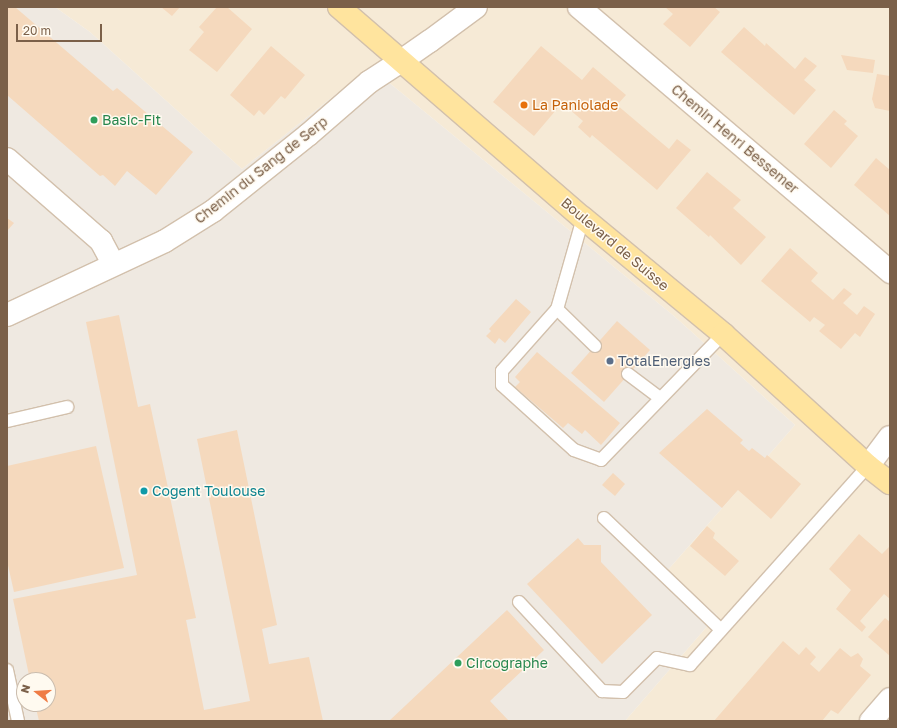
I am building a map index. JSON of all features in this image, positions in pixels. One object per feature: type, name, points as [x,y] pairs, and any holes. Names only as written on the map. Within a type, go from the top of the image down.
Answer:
[{"type":"main road","name":"Boulevard de Suisse","points":[[339,7],[583,218],[723,334],[868,466],[890,483]]},
{"type":"street","name":"Chemin du Sang de Serp","points":[[7,315],[113,264],[165,241],[213,211],[308,135],[370,82],[430,42],[476,7]]},
{"type":"street","name":"Chemin Henri Bessemer","points":[[579,7],[890,272]]},
{"type":"street","points":[[7,159],[101,241],[113,264]]},
{"type":"street","points":[[868,466],[890,437]]},
{"type":"street","points":[[871,721],[890,699]]},
{"type":"lane","points":[[583,218],[557,309],[502,371],[502,385],[574,450],[601,460],[723,334]]},
{"type":"lane","points":[[557,309],[595,346]]},
{"type":"lane","points":[[628,374],[660,398]]},
{"type":"lane","points":[[7,421],[67,407]]},
{"type":"lane","points":[[519,602],[602,691],[623,692],[657,658],[690,665],[720,629],[868,466]]},
{"type":"lane","points":[[604,518],[720,629]]},
{"type":"lane","points":[[7,670],[18,721]]},
{"type":"shaded area","points":[[7,7],[55,7],[90,32],[242,169],[370,67],[674,316],[795,425],[667,571],[717,615],[625,721],[7,721]]},
{"type":"shaded area","points":[[55,7],[890,7],[890,721],[625,721],[717,615],[667,571],[795,425],[674,316],[370,67],[242,169],[90,32]]},
{"type":"building","points":[[7,7],[15,7],[113,91],[117,88],[193,152],[156,195],[127,171],[115,186],[103,175],[100,176],[7,95]]},
{"type":"building","points":[[161,7],[180,7],[172,16]]},
{"type":"building","points":[[217,7],[227,7],[252,29],[217,72],[189,50],[204,32],[199,27]]},
{"type":"building","points":[[665,7],[714,7],[720,12],[690,47],[663,24],[673,14]]},
{"type":"building","points":[[744,27],[765,46],[766,43],[795,69],[805,57],[817,66],[804,80],[816,90],[794,115],[721,52]]},
{"type":"building","points":[[271,46],[305,75],[285,99],[281,96],[264,115],[259,110],[254,116],[230,95]]},
{"type":"building","points":[[541,46],[582,80],[593,67],[626,95],[617,105],[650,133],[669,149],[677,139],[691,150],[657,190],[592,135],[590,138],[578,127],[583,121],[562,103],[534,136],[493,102]]},
{"type":"building","points":[[841,55],[875,60],[873,73],[847,70]]},
{"type":"building","points":[[877,74],[890,76],[890,111],[875,108],[872,99]]},
{"type":"building","points":[[834,110],[847,121],[844,124],[858,136],[831,168],[804,144]]},
{"type":"building","points":[[876,158],[890,170],[890,216],[854,185]]},
{"type":"building","points":[[707,172],[741,200],[733,208],[766,237],[741,265],[710,235],[709,237],[676,208]]},
{"type":"building","points":[[7,218],[14,223],[7,231]]},
{"type":"building","points":[[790,248],[818,273],[811,281],[833,300],[844,288],[852,294],[843,303],[857,315],[864,306],[875,314],[860,337],[855,333],[841,349],[819,331],[825,325],[814,317],[810,322],[761,281]]},
{"type":"building","points":[[516,299],[531,312],[505,343],[499,338],[495,344],[486,336],[491,331],[489,329]]},
{"type":"building","points":[[119,315],[138,407],[150,404],[196,618],[186,620],[204,710],[250,701],[197,439],[237,430],[277,625],[262,629],[269,664],[309,657],[323,721],[39,721],[37,712],[56,712],[56,672],[28,672],[13,599],[137,575],[86,322]]},
{"type":"building","name":"TotalEnergies","points":[[617,321],[650,350],[604,402],[571,373]]},
{"type":"building","points":[[537,352],[620,423],[601,445],[585,430],[582,434],[568,423],[563,428],[515,387],[520,382],[515,377]]},
{"type":"building","points":[[707,409],[743,440],[740,443],[749,451],[752,448],[765,458],[767,455],[801,484],[771,519],[738,490],[722,508],[659,453]]},
{"type":"building","points":[[96,446],[124,568],[14,592],[7,561],[7,466]]},
{"type":"building","points":[[613,473],[625,484],[615,496],[602,485]]},
{"type":"building","points":[[707,526],[715,533],[713,538],[739,561],[725,576],[690,546]]},
{"type":"building","points":[[859,534],[882,554],[890,546],[890,599],[884,594],[860,621],[866,627],[862,632],[836,609],[851,590],[829,569]]},
{"type":"building","points":[[578,538],[584,545],[601,545],[601,562],[652,615],[602,664],[527,584]]},
{"type":"building","points":[[507,610],[544,650],[490,701],[509,721],[389,721]]},
{"type":"building","points":[[885,618],[890,622],[890,656],[868,637]]},
{"type":"building","points":[[783,641],[799,655],[806,647],[816,657],[810,664],[819,672],[840,648],[851,657],[858,653],[863,659],[860,666],[871,675],[838,714],[831,710],[822,721],[714,721]]},
{"type":"place","name":"La Paniolade","points":[[524,105]]},
{"type":"place","name":"Basic-Fit","points":[[94,120]]},
{"type":"place","name":"TotalEnergies","points":[[610,361]]},
{"type":"place","name":"Cogent Toulouse","points":[[144,491]]},
{"type":"place","name":"Circographe","points":[[458,663]]}]
